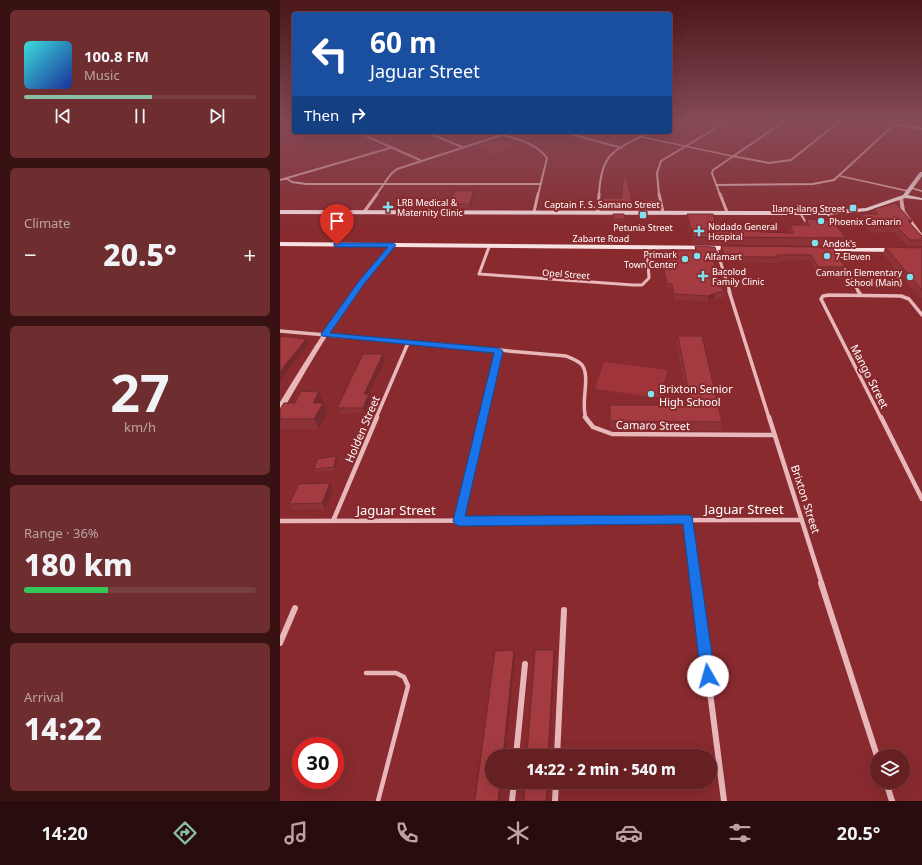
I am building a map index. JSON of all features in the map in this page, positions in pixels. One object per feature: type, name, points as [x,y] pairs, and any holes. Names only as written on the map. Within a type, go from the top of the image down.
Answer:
[{"type":"main road","points":[[903,197],[922,173]]},
{"type":"main road","name":"Captain F. S. Samano Street","points":[[280,212],[598,212],[662,210],[827,213],[867,209],[890,204],[903,197]]},
{"type":"main road","points":[[903,197],[922,199]]},
{"type":"main road","name":"Zabarte Road","points":[[280,244],[739,248]]},
{"type":"main road","points":[[816,250],[904,250]]},
{"type":"street","points":[[280,180],[354,158]]},
{"type":"street","points":[[417,158],[421,160]]},
{"type":"street","points":[[364,212],[391,174],[397,169],[426,158]]},
{"type":"street","points":[[534,212],[547,158]]},
{"type":"street","points":[[598,212],[600,178],[604,164],[608,158]]},
{"type":"street","points":[[662,210],[656,177],[657,168],[661,162],[667,158]]},
{"type":"street","points":[[727,212],[712,173],[713,170],[729,158]]},
{"type":"street","points":[[744,158],[762,162],[785,162],[793,158]]},
{"type":"street","points":[[716,185],[813,184],[834,180],[858,158]]},
{"type":"street","points":[[286,178],[292,182],[302,184],[541,184]]},
{"type":"street","points":[[903,197],[903,211]]},
{"type":"street","points":[[898,208],[903,211],[922,237]]},
{"type":"street","points":[[280,408],[325,334],[361,283],[393,245]]},
{"type":"street","name":"Opel Street","points":[[489,246],[479,274],[633,285],[642,284],[648,278],[647,248]]},
{"type":"street","name":"Brixton Street","points":[[716,248],[875,749]]},
{"type":"street","points":[[832,250],[836,256]]},
{"type":"street","points":[[840,263],[861,295],[901,296],[909,299],[922,316]]},
{"type":"street","name":"Mango Street","points":[[861,295],[827,295],[822,297],[821,300],[922,499]]},
{"type":"street","name":"Camaro Street","points":[[280,331],[566,356],[582,366],[586,374],[583,413],[589,424],[599,431],[612,434],[774,435]]},
{"type":"street","name":"Holden Street","points":[[333,521],[408,343]]},
{"type":"street","points":[[459,521],[498,351]]},
{"type":"street","points":[[688,520],[724,801]]},
{"type":"street","name":"Jaguar Street","points":[[280,521],[801,520]]},
{"type":"street","points":[[280,643],[295,608]]},
{"type":"street","points":[[557,749],[564,610]]},
{"type":"street","points":[[517,749],[525,664]]},
{"type":"street","points":[[512,801],[513,789]]},
{"type":"street","points":[[555,801],[556,789]]},
{"type":"street","points":[[888,789],[892,801]]},
{"type":"lane","points":[[840,176],[909,190],[922,191]]},
{"type":"lane","points":[[645,210],[644,202],[660,202]]},
{"type":"lane","points":[[800,213],[807,224],[810,225]]},
{"type":"lane","points":[[827,213],[833,226]]},
{"type":"lane","points":[[366,673],[396,673],[404,677],[408,686],[378,801]]},
{"type":"shaded area","points":[[604,362],[667,370],[661,398],[595,389]]},
{"type":"building","points":[[623,177],[626,177],[633,206],[602,206],[602,198],[622,198]]},
{"type":"building","points":[[455,191],[474,191],[469,204],[450,204]]},
{"type":"building","points":[[895,203],[912,221],[908,221],[922,236],[922,240],[910,240],[896,226],[872,226],[862,214],[878,214],[874,209]]},
{"type":"building","points":[[613,214],[624,214],[625,219],[613,219]]},
{"type":"building","points":[[687,214],[713,214],[716,225],[758,225],[761,232],[793,233],[790,225],[809,225],[806,219],[832,220],[846,238],[693,237]]},
{"type":"building","points":[[695,246],[715,247],[718,257],[712,257],[724,292],[715,293],[708,296],[674,294],[672,284],[667,284],[660,250],[696,250]]},
{"type":"building","points":[[721,246],[832,247],[845,267],[818,267],[811,255],[777,255],[777,257],[725,257]]},
{"type":"building","points":[[885,247],[922,247],[922,290]]},
{"type":"building","points":[[282,336],[306,339],[280,372],[280,339]]},
{"type":"building","points":[[678,336],[702,336],[722,422],[610,421],[610,405],[691,405]]},
{"type":"building","points":[[363,354],[383,354],[364,394],[369,394],[363,408],[337,408]]},
{"type":"building","points":[[301,391],[319,392],[313,403],[323,403],[314,419],[280,419],[280,409],[284,403],[295,403]]},
{"type":"building","points":[[336,456],[334,467],[314,469],[317,459]]},
{"type":"building","points":[[330,483],[322,503],[289,504],[299,484]]},
{"type":"building","points":[[514,650],[504,749],[485,749],[485,789],[499,789],[498,801],[475,801],[495,651]]},
{"type":"building","points":[[535,650],[554,650],[548,749],[528,749]]},
{"type":"building","points":[[525,789],[547,789],[546,801],[524,801]]},
{"type":"place","name":"LRB Medical & Maternity Clinic","points":[[388,207]]},
{"type":"place","name":"Ilang-ilang Street","points":[[853,208]]},
{"type":"place","name":"Petunia Street","points":[[643,215]]},
{"type":"place","name":"Phoenix Camarin","points":[[821,221]]},
{"type":"place","name":"Nodado General Hospital","points":[[699,231]]},
{"type":"place","name":"Andok's","points":[[815,243]]},
{"type":"place","name":"Alfamart","points":[[697,256]]},
{"type":"place","name":"7-Eleven","points":[[827,256]]},
{"type":"place","name":"Primark Town Center","points":[[685,259]]},
{"type":"place","name":"Bacolod Family Clinic","points":[[703,276]]},
{"type":"place","name":"Camarin Elementary School (Main)","points":[[910,277]]},
{"type":"place","name":"Brixton Senior High School","points":[[651,394]]},
{"type":"route","points":[[337,245],[393,245],[383,255],[361,283],[325,334],[498,351],[459,521],[688,520],[708,676]]}]
